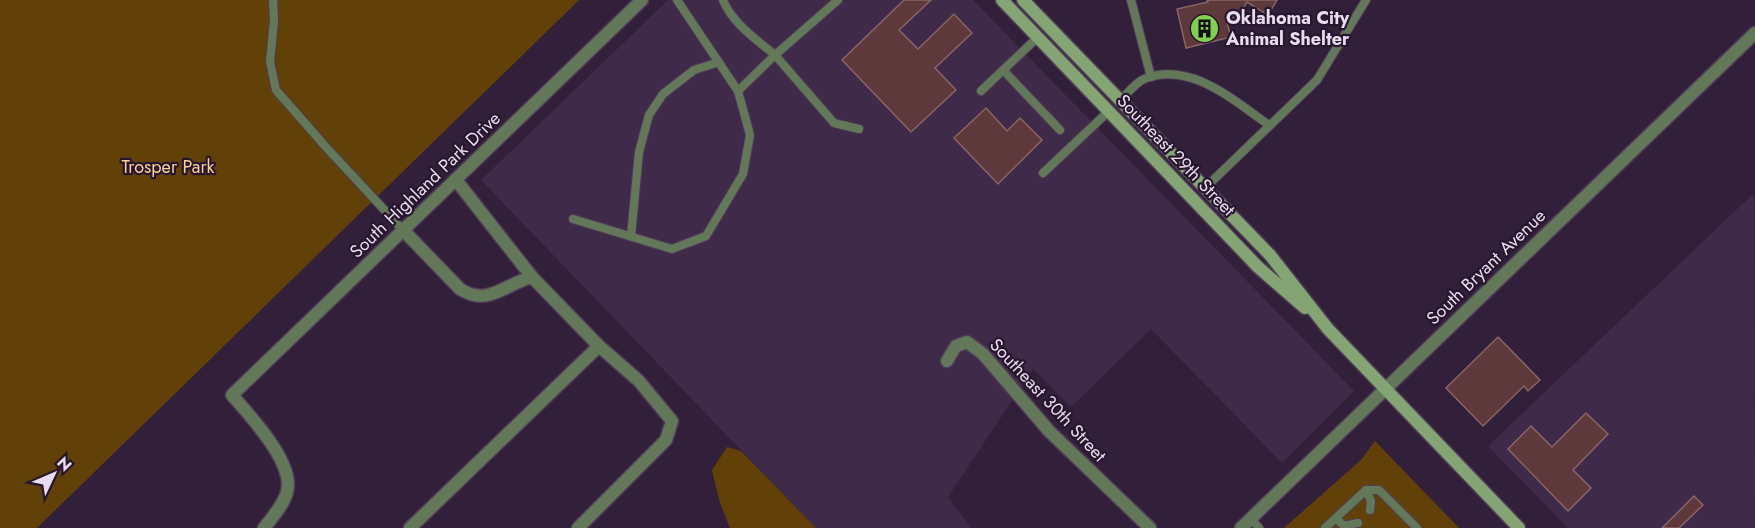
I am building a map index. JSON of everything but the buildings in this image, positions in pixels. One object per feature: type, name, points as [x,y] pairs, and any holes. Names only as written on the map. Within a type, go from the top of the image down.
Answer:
[{"type":"main road","name":"Southeast 29th Street","points":[[1002,0],[1258,267],[1328,329],[1518,528]]},
{"type":"main road","name":"Southeast 29th Street","points":[[1023,0],[1270,255],[1328,329]]},
{"type":"main road","points":[[1109,111],[1120,101]]},
{"type":"street","name":"South Highland Park Drive","points":[[264,528],[274,516],[287,492],[287,473],[276,451],[232,395],[642,0]]},
{"type":"street","name":"South Bryant Avenue","points":[[1241,528],[1255,523],[1384,388],[1755,33]]},
{"type":"street","points":[[456,180],[532,277],[599,346],[639,381],[672,422],[666,440],[578,528]]},
{"type":"street","points":[[403,230],[460,289],[471,296],[490,296],[517,281],[532,277]]},
{"type":"street","name":"Southeast 30th Street","points":[[947,361],[956,346],[967,342],[983,354],[1049,431],[1150,528]]},
{"type":"street","points":[[410,528],[599,346]]},
{"type":"lane","points":[[273,0],[274,20],[270,62],[276,90],[324,146],[403,230]]},
{"type":"lane","points":[[573,219],[672,249],[706,236],[743,174],[750,135],[738,91],[677,0]]},
{"type":"lane","points":[[723,0],[726,8],[748,32],[775,55],[834,123],[860,129]]},
{"type":"lane","points":[[738,91],[838,0]]},
{"type":"lane","points":[[1131,0],[1150,78]]},
{"type":"lane","points":[[1205,188],[1317,80],[1366,0]]},
{"type":"lane","points":[[981,91],[1038,37]]},
{"type":"lane","points":[[631,236],[639,152],[649,115],[663,94],[694,70],[719,62]]},
{"type":"lane","points":[[1003,70],[1060,130]]},
{"type":"lane","points":[[1120,101],[1142,80],[1164,74],[1189,77],[1215,88],[1269,125]]},
{"type":"lane","points":[[1043,173],[1109,111]]},
{"type":"lane","points":[[1366,490],[1371,501],[1370,510]]},
{"type":"lane","points":[[1325,528],[1366,490],[1379,490],[1417,528]]},
{"type":"lane","points":[[1336,518],[1344,526],[1358,523]]},
{"type":"shaded area","points":[[668,0],[973,0],[1354,391],[1282,463],[1151,329],[1071,407],[1033,369],[948,497],[971,528],[816,528],[481,180]]},
{"type":"shaded area","points":[[1754,193],[1755,528],[1568,528],[1488,446]]},
{"type":"green space","name":"Trosper Park","points":[[0,0],[579,0],[37,528],[0,528]]},
{"type":"green space","points":[[1375,441],[1459,528],[1284,528],[1361,460]]},
{"type":"green space","points":[[727,447],[741,451],[816,528],[730,528],[720,503],[712,470]]},
{"type":"place","name":"Oklahoma City Animal Shelter","points":[[1205,28]]}]
